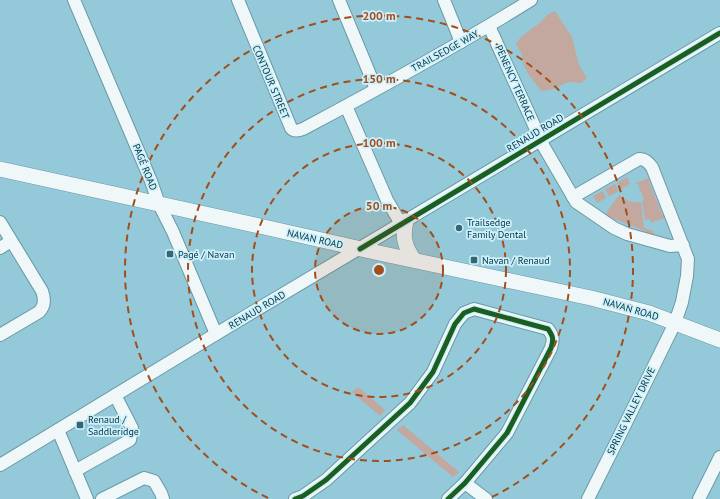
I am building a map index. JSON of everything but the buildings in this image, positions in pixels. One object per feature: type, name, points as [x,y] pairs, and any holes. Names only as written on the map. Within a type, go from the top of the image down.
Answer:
[{"type":"main road","name":"NAVAN ROAD","points":[[0,169],[360,249],[591,298],[649,313],[720,340]]},
{"type":"main road","points":[[404,223],[405,243],[414,260]]},
{"type":"street","name":"PAGÉ ROAD","points":[[74,0],[151,181],[159,204],[173,232],[216,334]]},
{"type":"street","name":"CONTOUR STREET","points":[[238,0],[292,130],[298,131],[346,106]]},
{"type":"street","points":[[339,0],[376,89]]},
{"type":"street","points":[[444,0],[461,42]]},
{"type":"street","name":"TRAILSEDGE WAY","points":[[346,106],[489,26],[531,0]]},
{"type":"street","name":"PENENCY TERRACE","points":[[489,26],[540,140],[576,202],[614,228],[626,234],[670,246],[683,245]]},
{"type":"street","name":"RENAUD ROAD","points":[[0,465],[216,334],[720,33]]},
{"type":"street","points":[[346,106],[387,200],[404,223]]},
{"type":"street","name":"SPRING VALLEY DRIVE","points":[[573,197],[639,159],[643,159],[652,167],[688,259],[682,302],[675,323],[588,499]]},
{"type":"street","points":[[0,222],[44,296],[44,304],[39,312],[0,335]]},
{"type":"street","points":[[0,248],[12,241]]},
{"type":"street","points":[[296,499],[303,496],[326,480],[410,403],[433,372],[455,324],[464,313],[474,309],[548,329],[553,341],[551,348],[507,433],[465,483],[448,499]]},
{"type":"street","points":[[75,471],[130,440],[132,428],[115,395]]},
{"type":"street","points":[[58,430],[87,499]]},
{"type":"street","points":[[699,499],[720,457]]},
{"type":"street","points":[[102,499],[144,478],[154,481],[163,499]]},
{"type":"street","points":[[465,483],[486,499]]},
{"type":"shaded area","points":[[555,11],[572,37],[579,65],[587,78],[581,83],[569,82],[550,90],[541,91],[528,74],[523,63],[522,55],[516,44],[523,35],[537,25],[547,15]]},
{"type":"shaded area","points":[[627,177],[630,184],[621,189],[617,183]]},
{"type":"shaded area","points":[[651,177],[649,182],[662,214],[667,217],[651,223],[650,219],[645,220],[642,201],[644,200],[638,184],[635,184]]},
{"type":"shaded area","points":[[615,184],[619,191],[609,196],[605,189]]},
{"type":"shaded area","points":[[603,191],[606,198],[597,203],[593,196]]},
{"type":"shaded area","points":[[619,195],[629,201],[641,202],[644,228],[654,231],[653,237],[647,235],[645,231],[612,218],[608,220],[604,216]]},
{"type":"shaded area","points":[[358,387],[385,410],[380,416],[352,392]]},
{"type":"shaded area","points":[[403,425],[459,472],[453,477],[397,430]]},
{"type":"cycle path","points":[[360,249],[720,33]]},
{"type":"cycle path","points":[[295,499],[303,496],[326,480],[410,403],[433,372],[455,324],[464,313],[474,309],[548,329],[552,338],[551,348],[507,433],[465,483],[448,499]]},
{"type":"place","name":"Trailsedge Family Dental","points":[[459,228]]},
{"type":"place","name":"Pagé / Navan","points":[[170,254]]},
{"type":"place","name":"Navan / Renaud","points":[[474,260]]},
{"type":"place","name":"Renaud / Saddleridge","points":[[80,425]]}]
